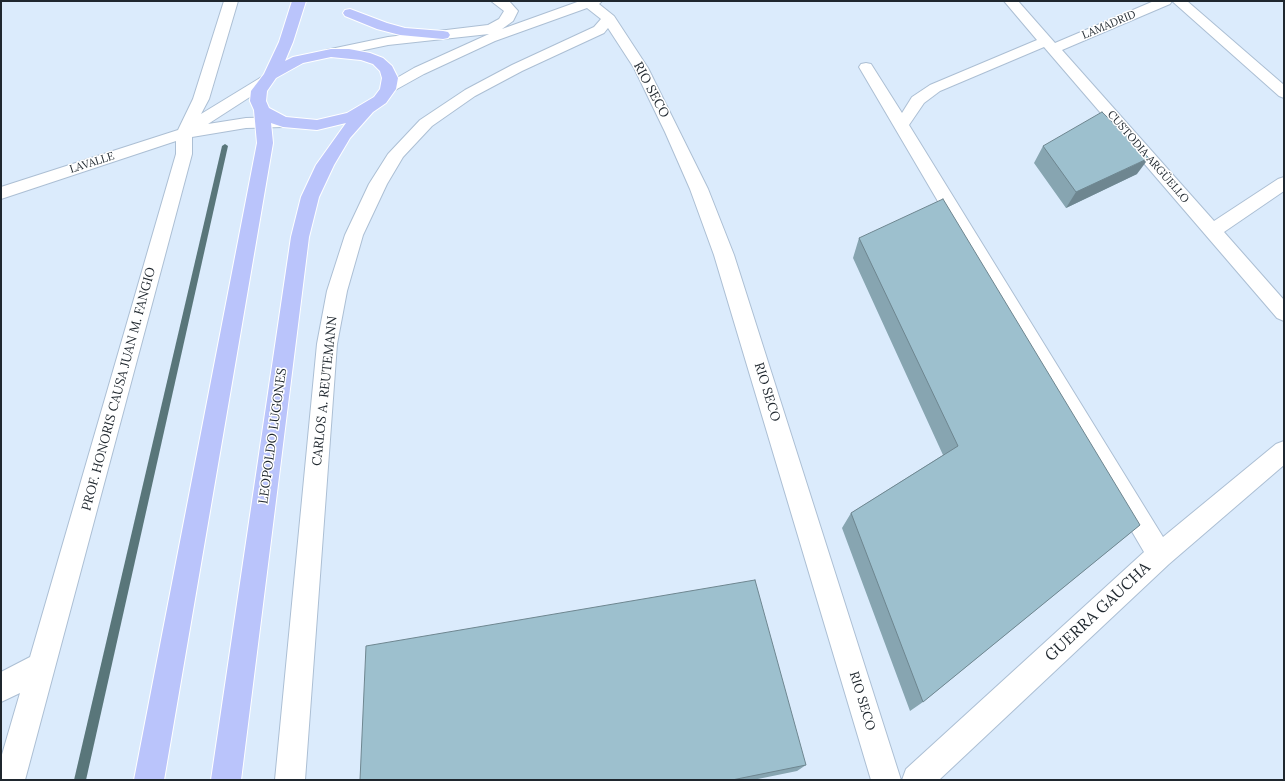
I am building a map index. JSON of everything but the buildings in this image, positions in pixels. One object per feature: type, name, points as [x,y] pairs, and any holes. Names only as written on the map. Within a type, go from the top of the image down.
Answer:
[{"type":"main road","points":[[268,78],[298,60],[331,53],[349,53],[365,56],[378,61],[386,69],[390,78],[388,89],[380,100],[367,110],[335,122],[317,125],[270,118],[258,101],[259,91],[268,78],[286,42],[299,1]]},
{"type":"main road","points":[[342,1],[374,44],[378,61]]},
{"type":"main road","points":[[350,13],[382,26],[405,32],[443,36]]},
{"type":"main road","name":"LEOPOLDO LUGONES","points":[[226,780],[300,237],[310,197],[325,165],[344,135],[367,110]]},
{"type":"main road","points":[[149,780],[270,118]]},
{"type":"street","name":"PROF. HONORIS CAUSA JUAN M. FANGIO","points":[[10,780],[184,154],[184,133],[201,99],[231,1]]},
{"type":"street","points":[[492,29],[504,22],[508,18],[511,11],[507,5],[498,1]]},
{"type":"street","name":"CUSTODIA ARGÜELLO","points":[[1011,1],[1284,312]]},
{"type":"street","name":"LAMADRID","points":[[901,126],[918,100],[935,88],[1165,1]]},
{"type":"street","points":[[1179,1],[1284,93]]},
{"type":"street","points":[[388,89],[453,54],[490,38],[591,2],[609,19]]},
{"type":"street","name":"CARLOS A. REUTEMANN","points":[[290,780],[327,344],[337,292],[354,235],[378,184],[396,154],[426,124],[470,93],[517,68],[599,30],[609,19]]},
{"type":"street","name":"RIO SECO","points":[[609,19],[641,68],[673,132],[699,189],[724,255],[886,780]]},
{"type":"street","points":[[331,53],[374,44],[443,36],[531,23]]},
{"type":"street","points":[[866,68],[1160,555]]},
{"type":"street","points":[[184,133],[268,78]]},
{"type":"street","points":[[184,133],[270,118]]},
{"type":"street","name":"LAVALLE","points":[[1,193],[184,133]]},
{"type":"street","points":[[1213,231],[1284,183]]},
{"type":"street","name":"GUERRA GAUCHA","points":[[917,780],[1160,555],[1284,451]]},
{"type":"street","points":[[1,688],[43,665]]},
{"type":"waterway","points":[[80,780],[225,146]]}]
